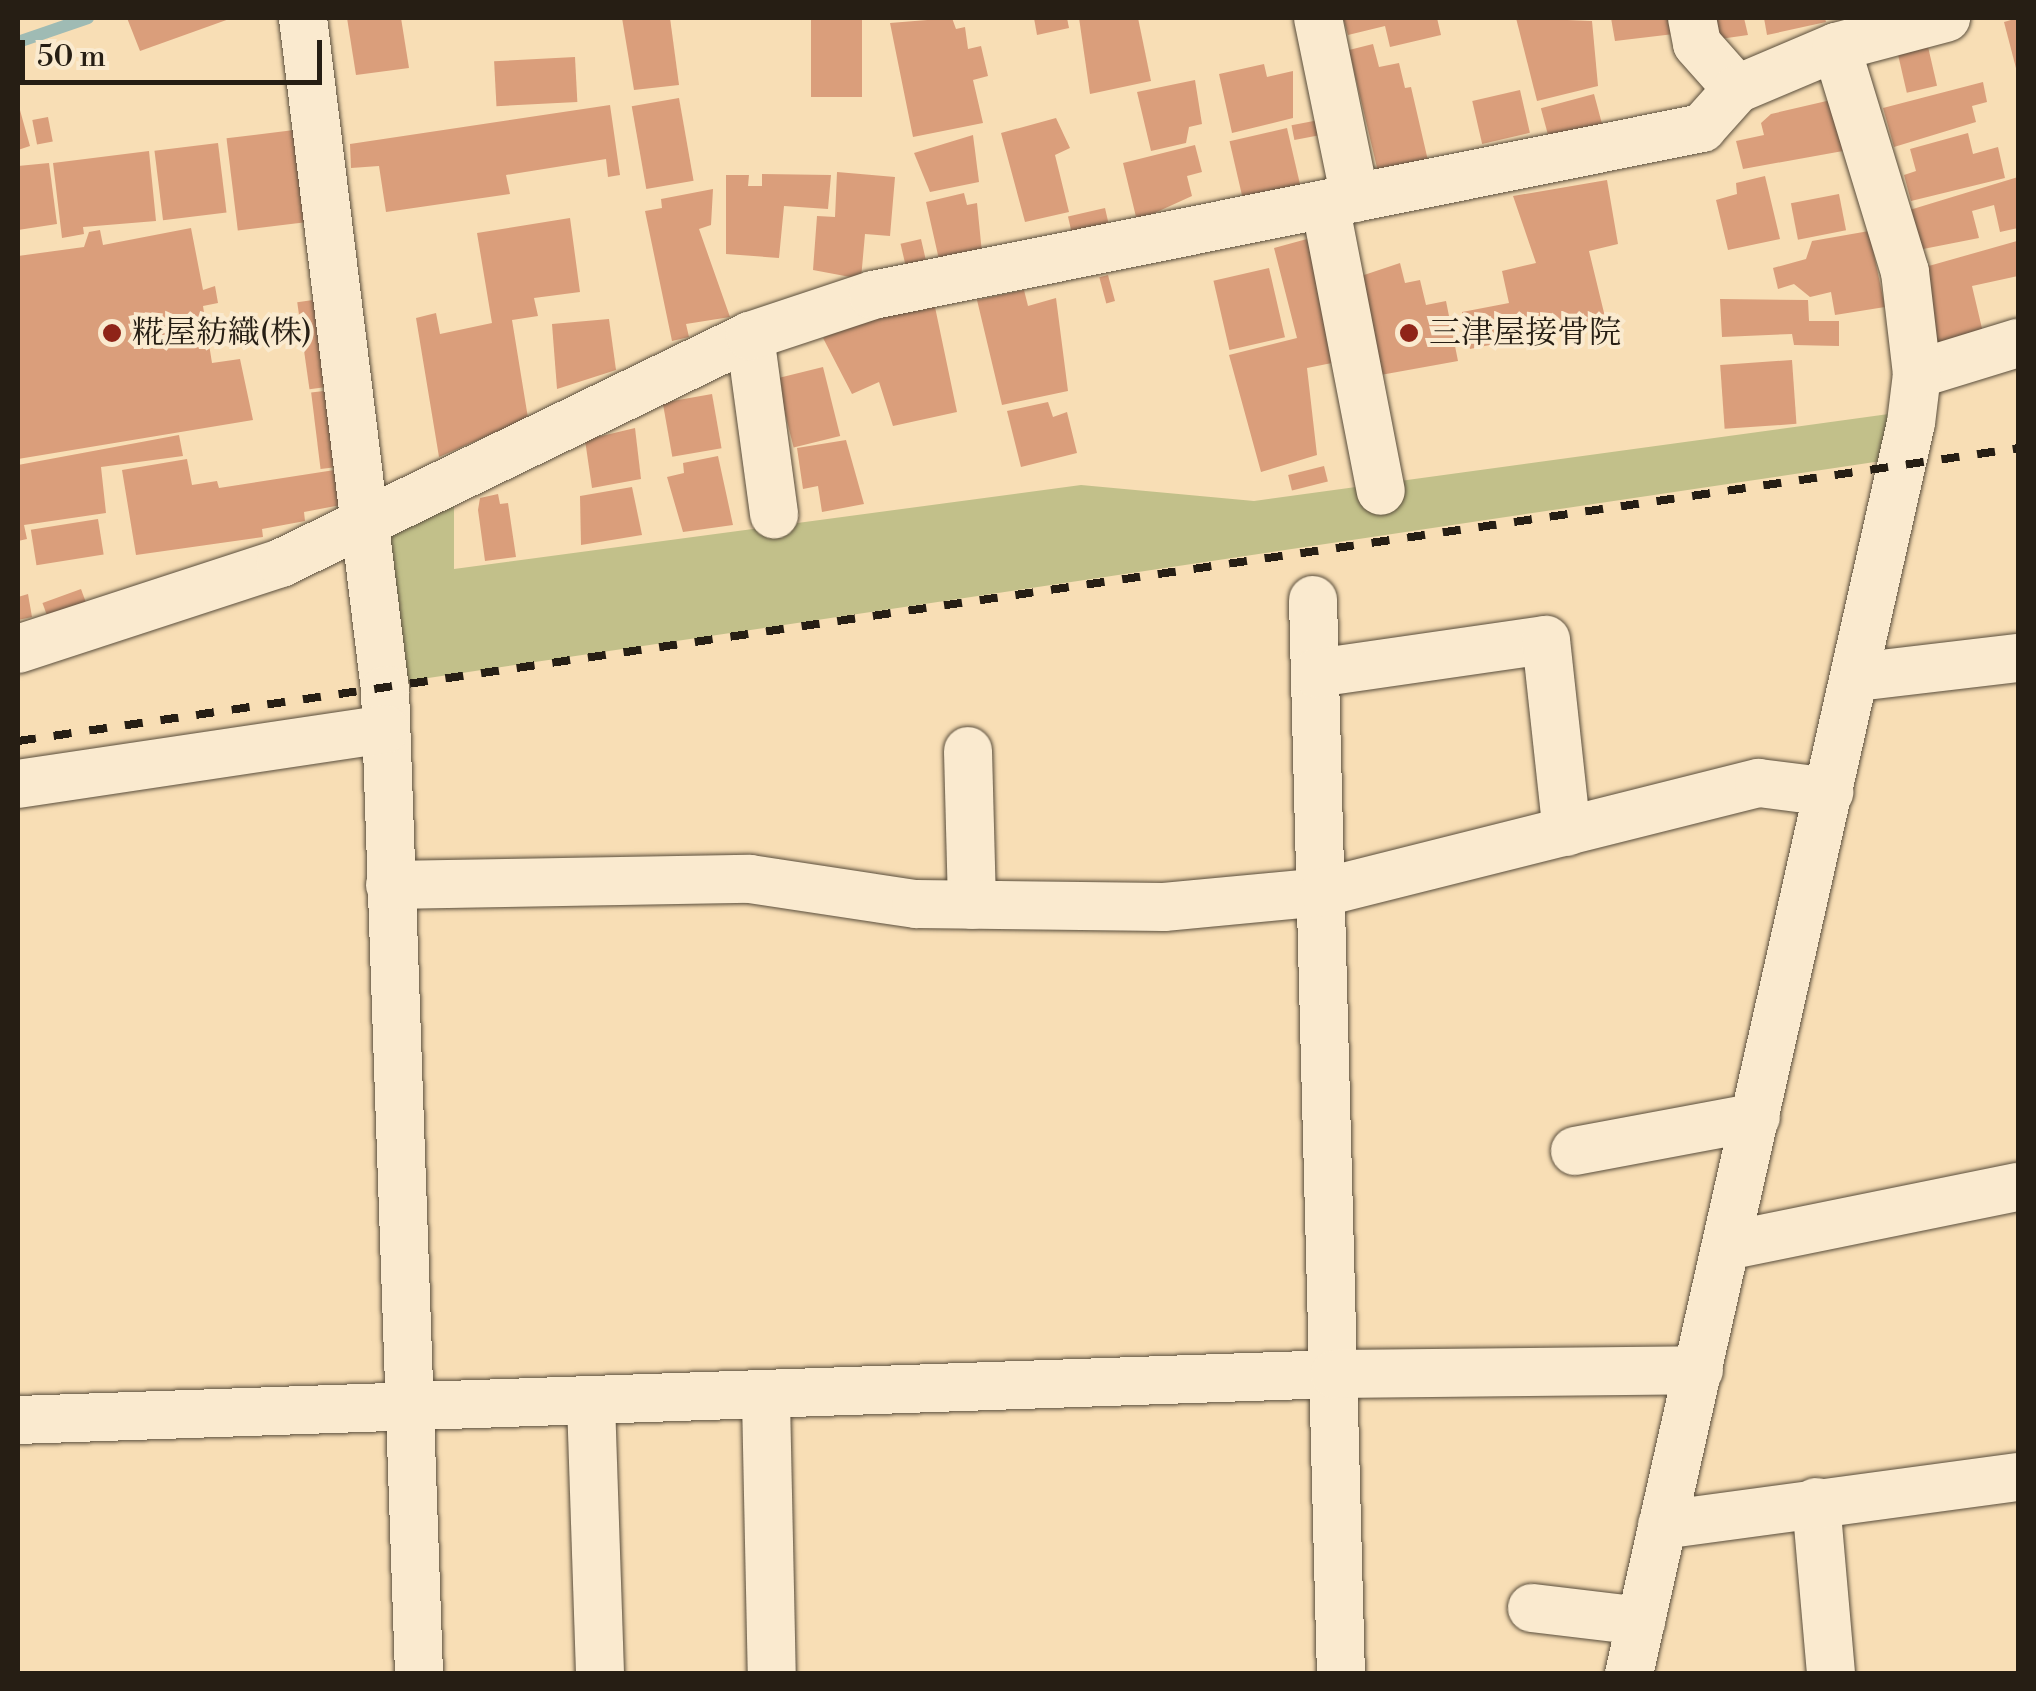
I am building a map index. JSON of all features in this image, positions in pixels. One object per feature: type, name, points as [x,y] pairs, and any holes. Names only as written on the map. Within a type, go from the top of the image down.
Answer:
[{"type":"street","points":[[302,18],[370,523],[385,729],[419,1674]]},
{"type":"street","points":[[1318,18],[1381,491]]},
{"type":"street","points":[[1692,18],[1698,44],[1738,89]]},
{"type":"street","points":[[18,649],[281,563],[750,336],[872,295],[1702,128],[1738,89],[1836,47],[1946,18]]},
{"type":"street","points":[[1629,1674],[1856,677],[1916,374],[1905,272],[1836,47]]},
{"type":"street","points":[[750,336],[774,514]]},
{"type":"street","points":[[1916,374],[2018,343]]},
{"type":"street","points":[[1313,600],[1324,892],[1341,1674]]},
{"type":"street","points":[[1316,673],[1546,640],[1567,832]]},
{"type":"street","points":[[1856,677],[2018,658]]},
{"type":"street","points":[[18,784],[385,729]]},
{"type":"street","points":[[968,751],[972,905]]},
{"type":"street","points":[[390,885],[750,879],[972,905],[1164,907],[1324,892],[1759,784],[1829,792]]},
{"type":"street","points":[[1574,1151],[1756,1116]]},
{"type":"street","points":[[1727,1246],[2018,1187]]},
{"type":"street","points":[[18,1420],[408,1406],[766,1399],[1334,1374],[1699,1370]]},
{"type":"street","points":[[766,1399],[772,1674]]},
{"type":"street","points":[[591,1402],[600,1674]]},
{"type":"street","points":[[1662,1524],[1816,1502],[2018,1487]]},
{"type":"street","points":[[1816,1502],[1830,1674]]},
{"type":"street","points":[[1532,1608],[1641,1620]]},
{"type":"shaded area","points":[[1896,413],[1888,460],[395,683],[383,524],[454,495],[454,569],[1081,485],[1254,501]]},
{"type":"building","points":[[127,18],[232,18],[140,51]]},
{"type":"building","points":[[347,18],[401,18],[409,68],[356,75]]},
{"type":"building","points":[[622,18],[670,18],[679,85],[634,90]]},
{"type":"building","points":[[811,18],[862,18],[862,97],[811,97]]},
{"type":"building","points":[[952,18],[956,29],[965,27],[968,49],[981,46],[988,76],[973,80],[983,123],[913,137],[890,23]]},
{"type":"building","points":[[1034,18],[1067,18],[1069,28],[1037,35]]},
{"type":"building","points":[[1079,18],[1138,18],[1151,81],[1090,94]]},
{"type":"building","points":[[1343,18],[1437,18],[1441,35],[1390,47],[1385,26],[1348,35]]},
{"type":"building","points":[[1516,18],[1592,21],[1598,86],[1537,101]]},
{"type":"building","points":[[1611,18],[1671,18],[1674,34],[1615,41]]},
{"type":"building","points":[[1706,18],[1744,18],[1748,35],[1720,39]]},
{"type":"building","points":[[1764,18],[1825,18],[1826,22],[1767,35]]},
{"type":"building","points":[[2018,18],[2018,71],[2017,72],[2004,22]]},
{"type":"building","points":[[1926,38],[1937,86],[1907,93],[1896,45]]},
{"type":"building","points":[[1373,44],[1379,67],[1399,63],[1405,88],[1411,87],[1429,165],[1379,176],[1349,50]]},
{"type":"building","points":[[575,57],[577,102],[496,106],[494,61]]},
{"type":"building","points":[[1264,64],[1267,77],[1293,71],[1293,118],[1232,133],[1219,74]]},
{"type":"building","points":[[1195,80],[1202,124],[1189,127],[1186,143],[1151,151],[1137,92]]},
{"type":"building","points":[[1983,82],[1987,102],[1972,106],[1976,122],[1894,147],[1883,108]]},
{"type":"building","points":[[1520,90],[1530,133],[1482,144],[1472,101]]},
{"type":"building","points":[[1594,94],[1603,128],[1550,142],[1541,108]]},
{"type":"building","points":[[679,98],[694,181],[646,189],[632,106]]},
{"type":"building","points":[[1831,100],[1843,151],[1743,169],[1736,141],[1764,135],[1761,123],[1771,114]]},
{"type":"building","points":[[18,103],[30,146],[18,150]]},
{"type":"building","points":[[610,105],[620,175],[608,177],[606,159],[506,175],[510,194],[386,212],[379,166],[351,168],[350,144]]},
{"type":"building","points":[[48,117],[53,142],[37,145],[32,120]]},
{"type":"building","points":[[1056,118],[1070,148],[1055,155],[1069,212],[1025,222],[1001,133]]},
{"type":"building","points":[[1319,120],[1322,135],[1294,140],[1292,125]]},
{"type":"building","points":[[1287,128],[1300,185],[1243,199],[1230,141]]},
{"type":"building","points":[[294,130],[305,222],[238,231],[227,138]]},
{"type":"building","points":[[1968,133],[1973,154],[1998,147],[2005,178],[1911,201],[1904,175],[1916,171],[1910,149]]},
{"type":"building","points":[[973,135],[979,182],[930,192],[914,153]]},
{"type":"building","points":[[218,143],[227,212],[163,220],[154,151]]},
{"type":"building","points":[[1195,145],[1202,172],[1187,176],[1192,196],[1137,221],[1123,163]]},
{"type":"building","points":[[149,151],[156,221],[83,227],[84,234],[62,238],[53,163]]},
{"type":"building","points":[[49,163],[57,224],[18,230],[18,166]]},
{"type":"building","points":[[837,172],[895,177],[890,236],[865,234],[861,279],[813,270],[817,216],[835,217]]},
{"type":"building","points":[[762,174],[831,175],[828,209],[784,206],[779,258],[726,254],[726,175],[749,175],[748,186],[762,186]]},
{"type":"building","points":[[1765,176],[1780,239],[1728,250],[1716,200],[1737,194],[1736,183]]},
{"type":"building","points":[[2018,177],[2018,228],[2000,232],[1994,205],[1972,211],[1979,238],[1913,251],[1903,212]]},
{"type":"building","points":[[1607,180],[1618,244],[1589,251],[1606,321],[1470,349],[1462,312],[1509,303],[1502,271],[1536,263],[1513,196]]},
{"type":"building","points":[[713,189],[711,225],[699,229],[730,317],[686,324],[689,337],[672,341],[645,211],[662,208],[661,199]]},
{"type":"building","points":[[964,193],[967,205],[977,203],[982,253],[940,264],[926,202]]},
{"type":"building","points":[[1839,194],[1846,230],[1798,240],[1791,203]]},
{"type":"building","points":[[1105,208],[1110,229],[1073,238],[1068,217]]},
{"type":"building","points":[[570,218],[580,292],[534,298],[538,316],[512,320],[528,418],[439,457],[416,318],[436,313],[440,334],[492,323],[477,233]]},
{"type":"building","name":"糀屋紡織(株)","points":[[191,228],[203,290],[215,286],[218,303],[203,306],[212,363],[240,359],[253,420],[18,459],[18,256],[84,247],[89,232],[100,230],[103,245]]},
{"type":"building","points":[[1869,231],[1885,307],[1835,315],[1831,292],[1810,297],[1794,284],[1778,289],[1773,268],[1806,259],[1812,241]]},
{"type":"building","points":[[921,239],[928,270],[908,275],[901,244]]},
{"type":"building","points":[[1307,239],[1337,362],[1307,368],[1317,455],[1261,472],[1229,355],[1297,338],[1274,248]]},
{"type":"building","points":[[2017,241],[2018,276],[1972,286],[1984,337],[1929,352],[1911,271]]},
{"type":"building","name":"三津屋接骨院","points":[[1400,263],[1405,283],[1420,280],[1426,305],[1446,301],[1458,361],[1375,376],[1355,278]]},
{"type":"building","points":[[1269,268],[1285,337],[1229,350],[1213,281]]},
{"type":"building","points":[[1108,275],[1115,301],[1106,303],[1099,277]]},
{"type":"building","points":[[1024,290],[1028,306],[1056,298],[1068,391],[1002,405],[977,300]]},
{"type":"building","points":[[320,299],[332,386],[309,389],[297,302]]},
{"type":"building","points":[[1720,299],[1808,300],[1809,321],[1839,321],[1839,346],[1794,345],[1792,334],[1722,337]]},
{"type":"building","points":[[935,307],[957,412],[893,426],[879,382],[852,394],[823,338],[849,324]]},
{"type":"building","points":[[609,319],[616,370],[557,389],[552,324]]},
{"type":"building","points":[[1792,360],[1796,424],[1725,429],[1720,365]]},
{"type":"building","points":[[823,367],[840,436],[794,448],[776,379]]},
{"type":"building","points":[[332,390],[341,466],[321,469],[311,393]]},
{"type":"building","points":[[712,394],[722,448],[672,457],[663,403]]},
{"type":"building","points":[[1048,402],[1053,417],[1067,412],[1077,453],[1021,467],[1007,411]]},
{"type":"building","points":[[635,428],[641,479],[592,488],[585,440]]},
{"type":"building","points":[[179,435],[183,456],[101,467],[106,513],[24,525],[27,539],[18,541],[18,465]]},
{"type":"building","points":[[846,440],[864,504],[822,512],[818,486],[803,489],[797,448]]},
{"type":"building","points":[[718,456],[733,525],[683,532],[667,477],[684,473],[683,463]]},
{"type":"building","points":[[187,459],[192,485],[217,481],[219,488],[341,469],[346,504],[304,512],[305,521],[262,529],[263,537],[136,555],[122,470]]},
{"type":"building","points":[[1324,466],[1328,482],[1292,490],[1288,475]]},
{"type":"building","points":[[632,487],[642,535],[581,545],[580,496]]},
{"type":"building","points":[[498,494],[500,504],[508,503],[516,557],[485,561],[480,498]]},
{"type":"building","points":[[98,519],[104,555],[36,565],[31,530]]},
{"type":"building","points":[[81,589],[86,603],[48,617],[42,603]]},
{"type":"building","points":[[28,594],[32,617],[18,620],[18,597]]},
{"type":"waterway","points":[[18,42],[88,18]]},
{"type":"railway","points":[[18,741],[2018,448]]},
{"type":"place","name":"糀屋紡織(株)","points":[[112,333]]},
{"type":"place","name":"三津屋接骨院","points":[[1409,333]]}]
